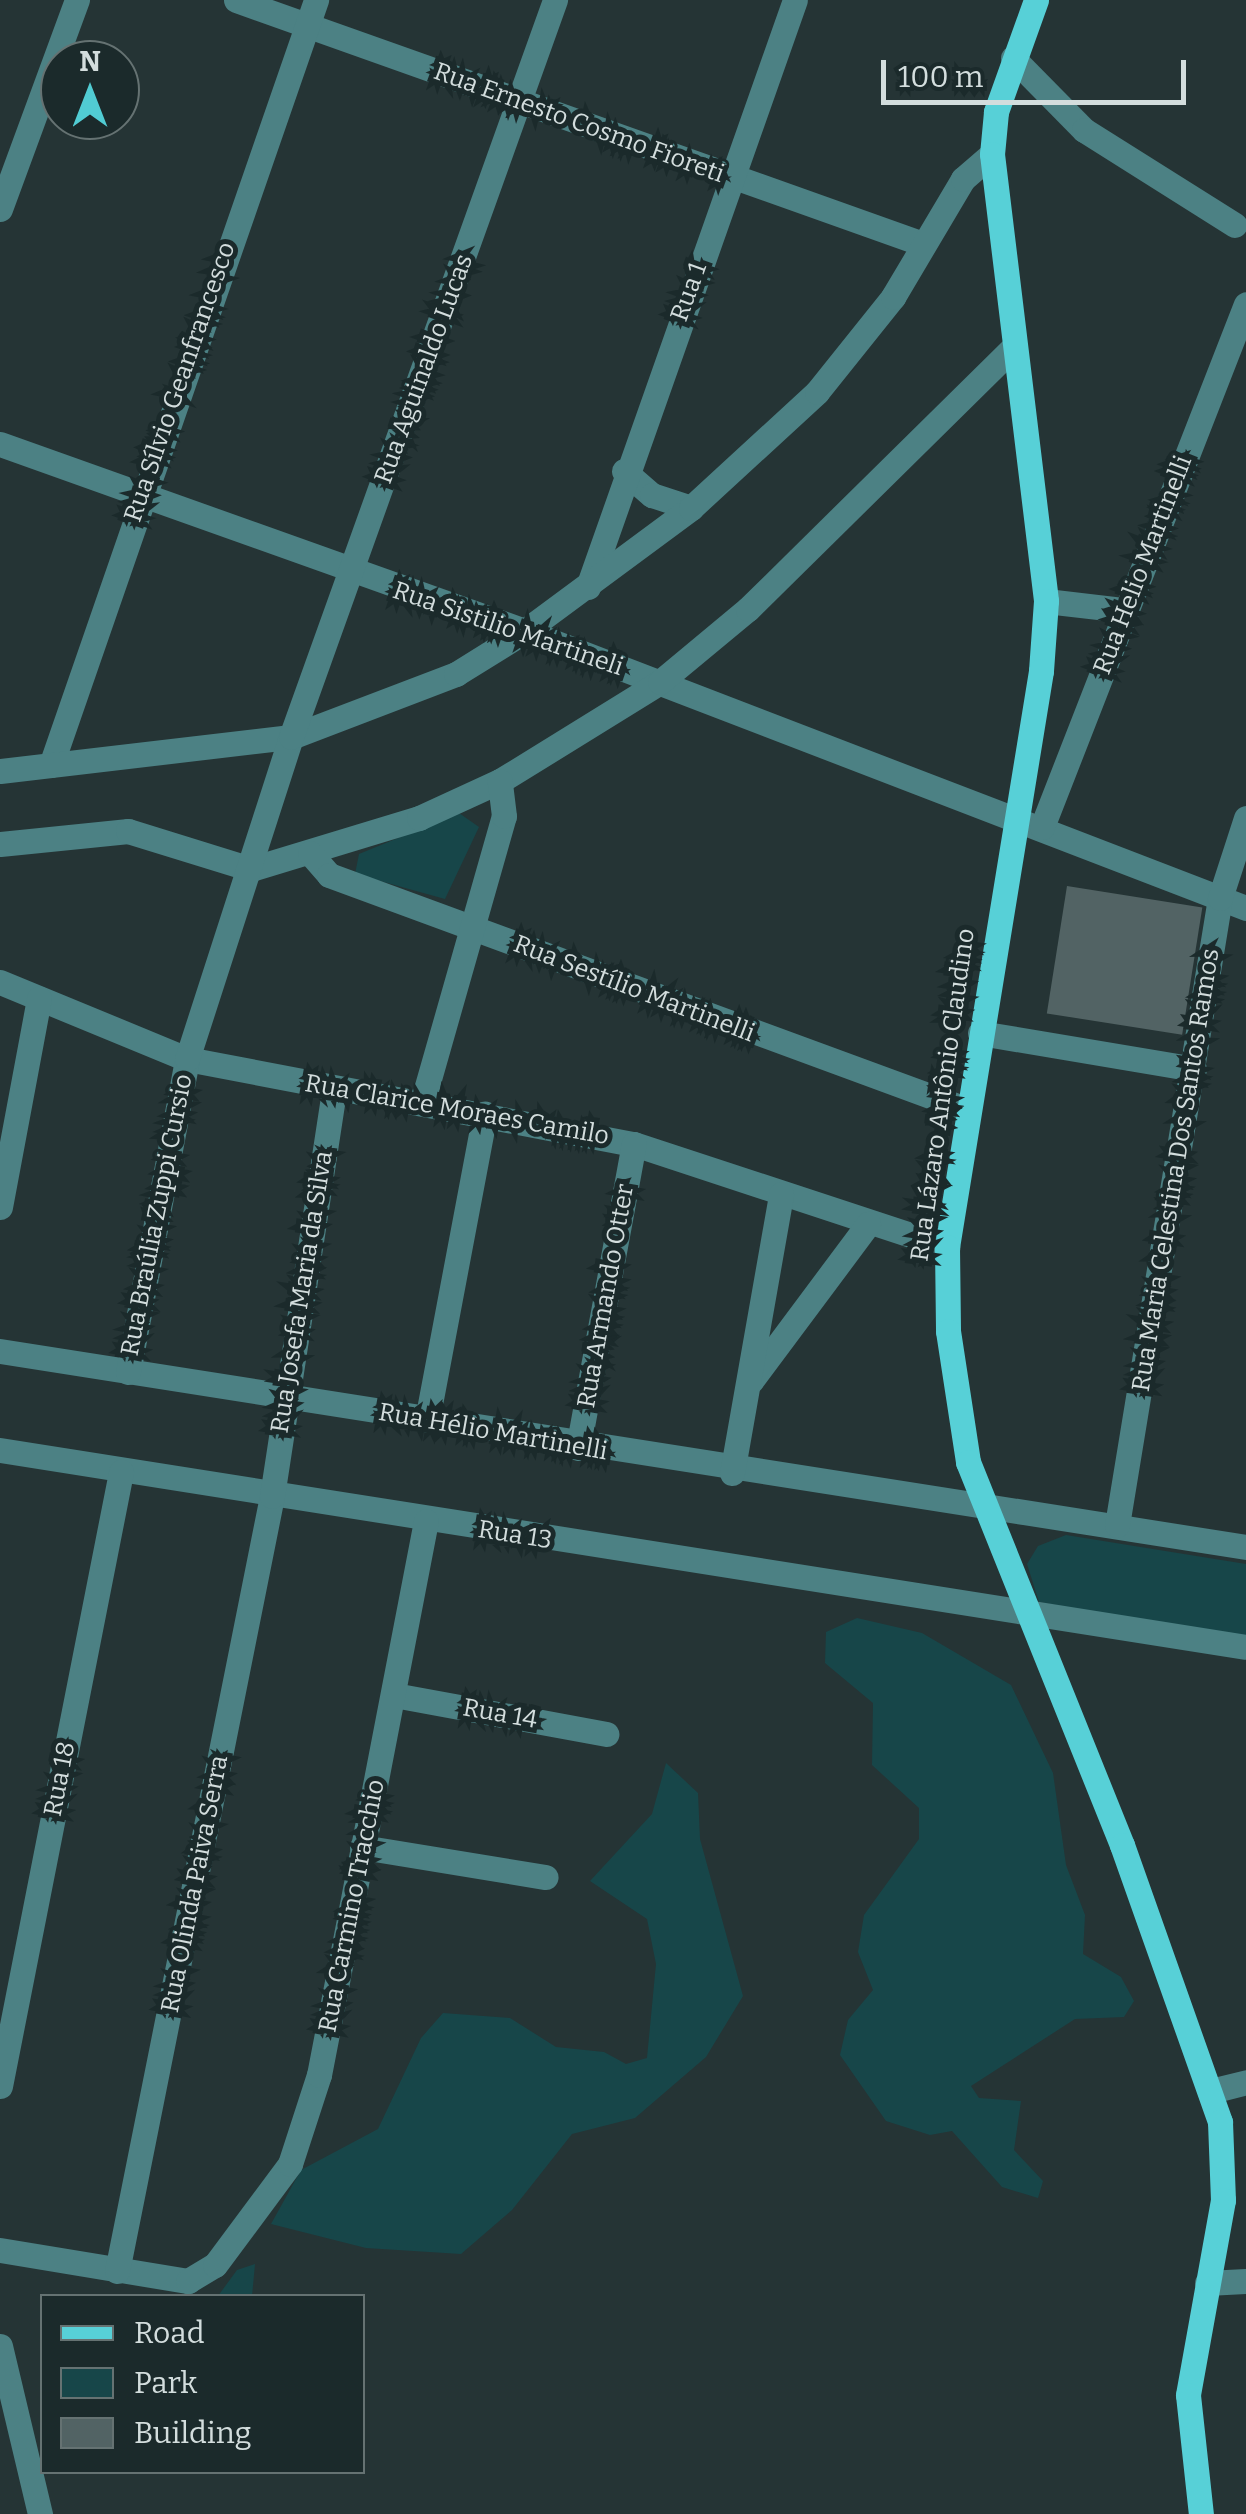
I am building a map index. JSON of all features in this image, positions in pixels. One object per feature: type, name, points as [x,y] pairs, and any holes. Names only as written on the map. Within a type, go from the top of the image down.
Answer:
[{"type":"main road","name":"Rua Lázaro Antônio Claudino","points":[[1036,0],[1013,58],[992,154],[1046,600],[947,1247],[957,1402],[987,1510],[1031,1614],[1211,2091],[1223,2200],[1188,2395],[1201,2514]]},
{"type":"street","points":[[0,209],[77,0]]},
{"type":"street","name":"Rua Ernesto Cosmo Fioreti","points":[[236,0],[923,244]]},
{"type":"street","name":"Rua Sílvio Geanfrancesco","points":[[51,765],[316,0]]},
{"type":"street","name":"Rua Aguinaldo Lucas","points":[[291,737],[556,0]]},
{"type":"street","name":"Rua 1","points":[[588,587],[624,471],[795,0]]},
{"type":"street","points":[[1013,58],[1084,130],[1236,225]]},
{"type":"street","points":[[0,770],[291,737],[456,674],[588,587],[691,508],[817,392],[923,244],[963,179],[992,154]]},
{"type":"street","name":"Rua Helio Martinelli","points":[[1042,826],[1246,304]]},
{"type":"street","points":[[0,844],[128,831],[251,869],[310,853],[500,781],[660,682],[820,546],[1014,347]]},
{"type":"street","name":"Rua Sistilio Martineli","points":[[0,444],[350,574],[525,631],[1016,815],[1246,908]]},
{"type":"street","points":[[624,471],[652,496],[691,508]]},
{"type":"street","points":[[1046,600],[1124,610]]},
{"type":"street","points":[[187,1059],[291,737]]},
{"type":"street","points":[[423,1100],[504,816],[500,781]]},
{"type":"street","name":"Rua Maria Celestina Dos Santos Ramos","points":[[1117,1525],[1220,898],[1246,818]]},
{"type":"street","name":"Rua Sestílio Martinelli","points":[[310,853],[329,874],[968,1110]]},
{"type":"street","name":"Rua Clarice Moraes Camilo","points":[[0,982],[187,1059],[334,1089],[423,1100],[634,1144],[947,1247]]},
{"type":"street","points":[[0,1208],[39,999]]},
{"type":"street","points":[[980,1033],[1194,1069]]},
{"type":"street","name":"Rua Braúlia Zuppi Cursio","points":[[128,1372],[187,1059]]},
{"type":"street","name":"Rua Josefa Maria da Silva","points":[[272,1496],[283,1396],[334,1089]]},
{"type":"street","points":[[427,1420],[486,1113]]},
{"type":"street","name":"Rua Armando Otter","points":[[578,1448],[634,1144]]},
{"type":"street","points":[[732,1473],[781,1194]]},
{"type":"street","points":[[746,1388],[868,1224]]},
{"type":"street","name":"Rua Hélio Martinelli","points":[[0,1351],[732,1473],[1117,1525],[1246,1547]]},
{"type":"street","name":"Rua 13","points":[[0,1450],[426,1521],[1246,1647]]},
{"type":"street","name":"Rua 18","points":[[0,2086],[121,1472]]},
{"type":"street","name":"Rua Olinda Paiva Serra","points":[[117,2272],[272,1496]]},
{"type":"street","name":"Rua Carmino Tracchio","points":[[117,2272],[188,2280],[215,2265],[290,2164],[307,2124],[426,1521]]},
{"type":"street","name":"Rua 14","points":[[394,1695],[606,1734]]},
{"type":"street","points":[[362,1846],[546,1877]]},
{"type":"street","points":[[1211,2091],[1246,2082]]},
{"type":"street","points":[[0,2250],[117,2272]]},
{"type":"street","points":[[1207,2282],[1246,2281]]},
{"type":"street","points":[[0,2346],[40,2514]]},
{"type":"green space","points":[[459,813],[479,827],[445,899],[355,874],[359,854]]},
{"type":"green space","points":[[1066,1535],[1246,1564],[1246,1640],[1039,1602],[1027,1564],[1038,1546]]},
{"type":"green space","points":[[857,1618],[922,1633],[1011,1685],[1053,1773],[1066,1865],[1085,1915],[1083,1954],[1121,1977],[1134,2001],[1124,2017],[1075,2019],[971,2086],[979,2098],[1021,2101],[1014,2150],[1043,2181],[1038,2198],[1002,2187],[952,2131],[930,2135],[886,2121],[840,2055],[848,2020],[873,1990],[858,1952],[864,1915],[919,1839],[919,1808],[872,1765],[873,1703],[825,1663],[826,1632]]},
{"type":"green space","points":[[666,1763],[698,1793],[700,1839],[743,1996],[706,2057],[635,2118],[572,2134],[512,2210],[461,2254],[366,2248],[271,2224],[301,2170],[378,2129],[421,2038],[443,2013],[510,2018],[556,2047],[604,2052],[626,2064],[647,2058],[656,1964],[647,1919],[590,1881],[652,1814]]},
{"type":"green space","points":[[255,2264],[252,2294],[219,2294],[237,2270]]},
{"type":"building","points":[[1067,886],[1202,907],[1182,1035],[1047,1013]]}]
